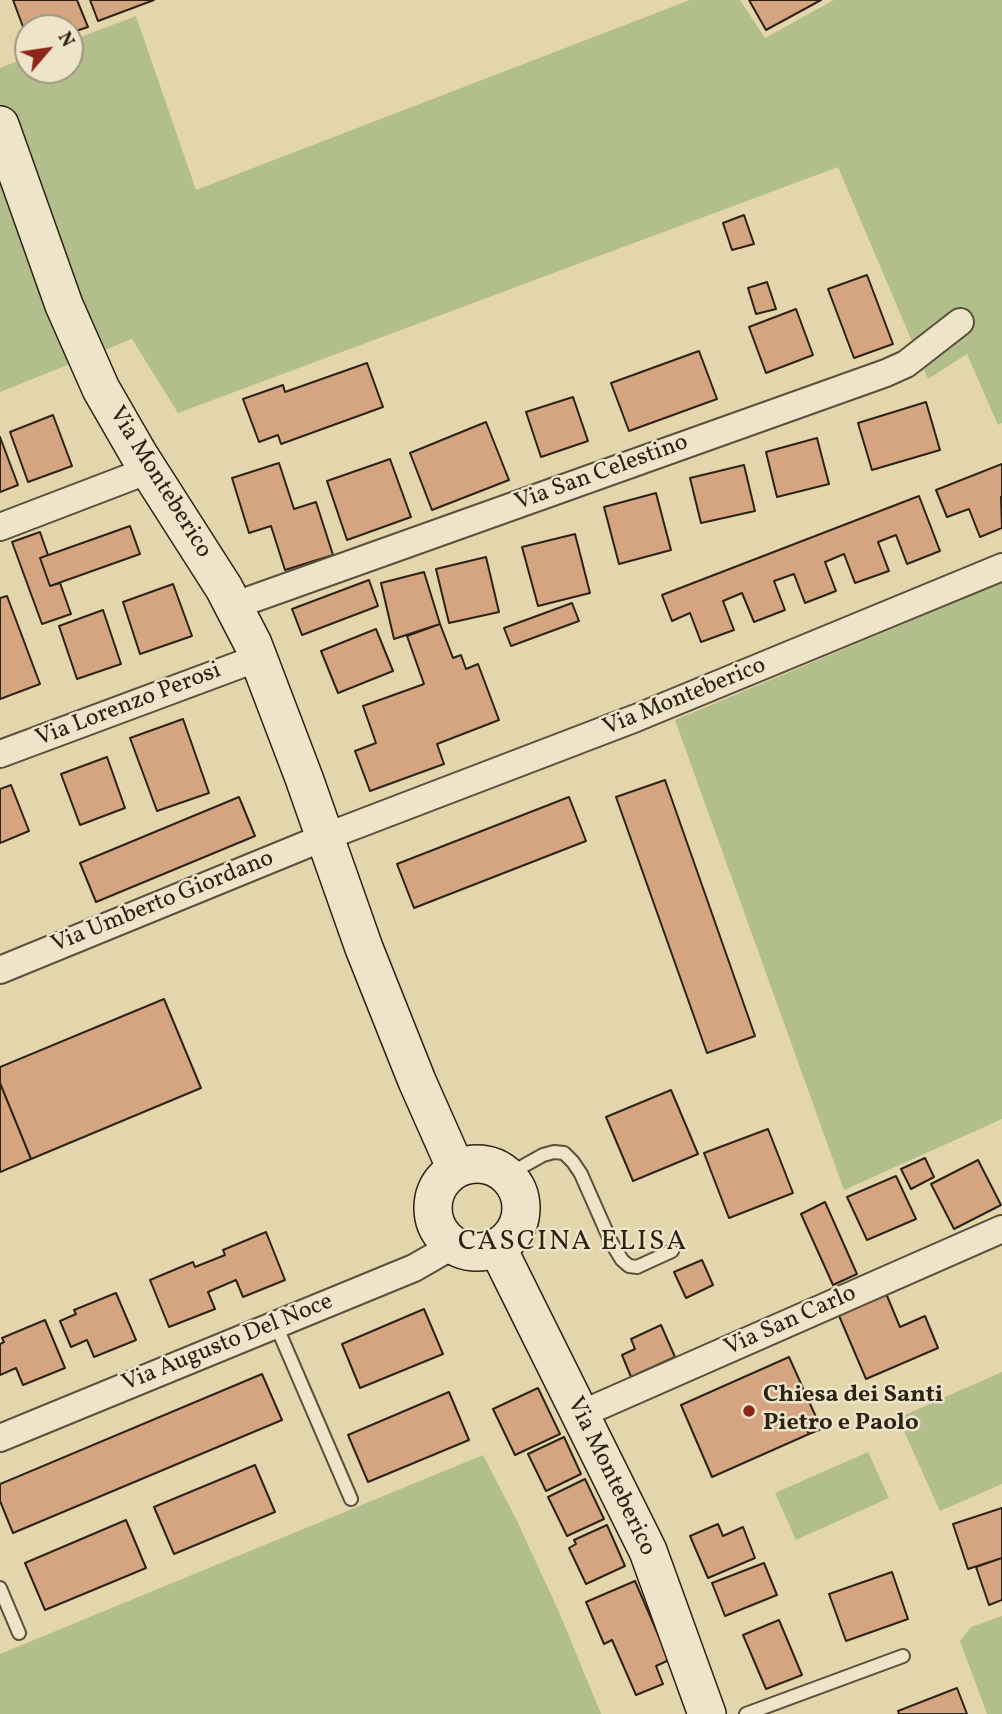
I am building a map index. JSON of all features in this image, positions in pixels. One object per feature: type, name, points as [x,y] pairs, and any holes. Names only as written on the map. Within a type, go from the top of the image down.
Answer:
[{"type":"street","name":"Via Monteberico","points":[[0,125],[64,305],[101,389],[218,577],[253,644],[369,960],[456,1170]]},
{"type":"street","name":"Via San Celestino","points":[[233,606],[886,373],[906,364],[960,322]]},
{"type":"street","points":[[0,527],[149,470]]},
{"type":"street","name":"Via Monteberico","points":[[325,837],[636,718],[1002,567]]},
{"type":"street","name":"Via Lorenzo Perosi","points":[[0,754],[258,658]]},
{"type":"street","name":"Via Umberto Giordano","points":[[0,970],[325,837]]},
{"type":"street","points":[[470,1165],[484,1165],[509,1178],[516,1188],[521,1210],[519,1222],[507,1241],[497,1248],[483,1252],[467,1251],[442,1235],[435,1222],[433,1207],[436,1192],[444,1179],[456,1170],[470,1165]]},
{"type":"street","name":"Via San Carlo","points":[[579,1415],[1002,1229]]},
{"type":"street","name":"Via Augusto Del Noce","points":[[0,1438],[414,1268],[454,1245]]},
{"type":"street","name":"Via Monteberico","points":[[497,1248],[648,1551],[707,1714]]},
{"type":"lane","points":[[509,1178],[518,1169],[543,1155],[564,1153],[581,1174],[611,1242],[622,1260],[629,1266],[636,1267],[672,1251]]},
{"type":"lane","points":[[276,1325],[351,1499]]},
{"type":"lane","points":[[0,1588],[19,1633]]},
{"type":"lane","points":[[746,1714],[903,1656]]},
{"type":"green space","points":[[690,0],[740,0],[765,38],[834,0],[1002,0],[1002,423],[998,425],[967,354],[928,379],[838,167],[178,413],[132,339],[0,392],[0,68],[14,62],[14,84],[84,84],[84,36],[136,16],[196,190]]},
{"type":"green space","points":[[1002,583],[1002,1119],[844,1190],[675,720]]},
{"type":"green space","points":[[1002,1372],[1002,1484],[940,1511],[898,1418]]},
{"type":"green space","points":[[868,1452],[889,1498],[796,1540],[775,1493]]},
{"type":"green space","points":[[483,1455],[559,1612],[601,1714],[0,1714],[0,1654]]},
{"type":"green space","points":[[1002,1616],[1002,1714],[987,1714],[960,1641],[971,1627]]},
{"type":"building","points":[[13,0],[77,0],[83,14],[18,14]]},
{"type":"building","points":[[90,0],[154,0],[98,21]]},
{"type":"building","points":[[749,0],[821,0],[766,30]]},
{"type":"building","points":[[744,215],[754,244],[732,250],[723,223]]},
{"type":"building","points":[[867,275],[893,344],[854,358],[828,289]]},
{"type":"building","points":[[767,282],[776,309],[756,314],[748,288]]},
{"type":"building","points":[[796,309],[813,355],[766,373],[749,327]]},
{"type":"building","points":[[699,351],[717,399],[629,431],[611,383]]},
{"type":"building","points":[[367,363],[383,407],[281,444],[278,435],[259,442],[243,399],[283,385],[285,392]]},
{"type":"building","points":[[573,397],[588,441],[541,457],[526,412]]},
{"type":"building","points":[[926,402],[940,450],[872,470],[858,423]]},
{"type":"building","points":[[53,415],[72,466],[28,482],[10,432]]},
{"type":"building","points":[[486,422],[509,480],[432,510],[410,453]]},
{"type":"building","points":[[0,437],[18,485],[0,492]]},
{"type":"building","points":[[817,438],[829,484],[777,497],[766,452]]},
{"type":"building","points":[[390,459],[411,517],[347,540],[327,481]]},
{"type":"building","points":[[279,463],[294,509],[316,502],[333,555],[285,570],[271,526],[249,533],[232,478]]},
{"type":"building","points":[[1002,464],[1002,528],[980,537],[969,509],[947,517],[936,490]]},
{"type":"building","points":[[744,465],[755,511],[701,523],[690,478]]},
{"type":"building","points":[[656,493],[671,550],[619,564],[604,507]]},
{"type":"building","points":[[919,496],[940,551],[907,564],[896,535],[878,542],[889,571],[855,583],[844,554],[825,562],[836,591],[805,603],[794,574],[774,581],[785,610],[754,622],[742,593],[723,601],[734,630],[701,642],[690,613],[672,621],[662,595]]},
{"type":"building","points":[[130,526],[140,554],[50,586],[40,558]]},
{"type":"building","points":[[40,532],[48,555],[40,558],[50,586],[60,583],[71,614],[42,624],[12,542]]},
{"type":"building","points":[[575,534],[590,593],[538,606],[522,547]]},
{"type":"building","points":[[486,557],[499,612],[449,623],[436,569]]},
{"type":"building","points":[[424,572],[440,624],[394,639],[381,583]]},
{"type":"building","points":[[369,580],[378,606],[302,635],[292,609]]},
{"type":"building","points":[[173,584],[192,636],[140,654],[123,602]]},
{"type":"building","points":[[7,596],[40,684],[0,699],[0,598]]},
{"type":"building","points":[[572,603],[579,621],[511,646],[504,628]]},
{"type":"building","points":[[103,610],[121,664],[77,679],[59,626]]},
{"type":"building","points":[[440,624],[453,658],[461,655],[466,669],[478,664],[499,720],[437,744],[444,764],[370,791],[355,751],[376,743],[363,706],[424,684],[407,636]]},
{"type":"building","points":[[376,629],[393,671],[338,693],[321,651]]},
{"type":"building","points":[[183,719],[209,793],[157,811],[130,738]]},
{"type":"building","points":[[107,757],[125,808],[80,825],[61,774]]},
{"type":"building","points":[[665,780],[755,1036],[707,1053],[616,797]]},
{"type":"building","points":[[11,785],[29,831],[0,843],[0,789]]},
{"type":"building","points":[[239,797],[255,836],[96,902],[80,863]]},
{"type":"building","points":[[569,797],[586,841],[414,908],[397,864]]},
{"type":"building","points":[[164,999],[201,1088],[31,1159],[0,1083],[0,1067]]},
{"type":"building","points":[[0,1083],[31,1159],[0,1172]]},
{"type":"building","points":[[671,1090],[698,1154],[633,1181],[606,1117]]},
{"type":"building","points":[[768,1129],[793,1193],[729,1218],[704,1153]]},
{"type":"building","points":[[925,1158],[934,1177],[911,1189],[901,1169]]},
{"type":"building","points":[[978,1160],[1001,1205],[954,1229],[931,1184]]},
{"type":"building","points":[[896,1176],[916,1219],[867,1240],[847,1197]]},
{"type":"building","points":[[825,1202],[857,1274],[833,1285],[801,1214]]},
{"type":"building","points":[[266,1232],[285,1280],[243,1297],[236,1280],[208,1292],[215,1309],[169,1327],[150,1280],[193,1262],[195,1267],[225,1255],[223,1250]]},
{"type":"building","points":[[702,1260],[713,1285],[686,1298],[674,1272]]},
{"type":"building","points":[[885,1291],[900,1327],[925,1316],[938,1348],[866,1379],[837,1311]]},
{"type":"building","points":[[116,1293],[136,1340],[94,1357],[87,1340],[71,1347],[60,1321],[76,1314],[74,1310]]},
{"type":"building","points":[[424,1309],[443,1354],[360,1388],[342,1344]]},
{"type":"building","points":[[45,1320],[65,1368],[23,1385],[16,1368],[0,1375],[0,1344],[4,1342],[2,1338]]},
{"type":"building","points":[[661,1325],[675,1357],[631,1377],[622,1355],[635,1349],[631,1339]]},
{"type":"building","name":"Chiesa dei Santi Pietro e Paolo","points":[[789,1357],[816,1417],[803,1423],[809,1434],[712,1477],[681,1405]]},
{"type":"building","points":[[262,1374],[282,1420],[13,1533],[0,1501],[0,1484]]},
{"type":"building","points":[[538,1388],[560,1434],[515,1455],[493,1409]]},
{"type":"building","points":[[449,1392],[469,1440],[368,1482],[348,1435]]},
{"type":"building","points":[[816,1417],[821,1429],[809,1434],[803,1423]]},
{"type":"building","points":[[564,1437],[581,1474],[546,1491],[528,1454]]},
{"type":"building","points":[[255,1465],[275,1512],[174,1554],[154,1507]]},
{"type":"building","points":[[585,1479],[604,1519],[567,1536],[548,1497]]},
{"type":"building","points":[[1002,1508],[1002,1558],[968,1569],[953,1524]]},
{"type":"building","points":[[126,1520],[146,1568],[45,1610],[25,1563]]},
{"type":"building","points":[[718,1524],[723,1536],[743,1527],[755,1558],[708,1578],[690,1536]]},
{"type":"building","points":[[607,1525],[625,1566],[586,1584],[569,1548],[576,1544],[574,1540]]},
{"type":"building","points":[[1002,1558],[1002,1600],[989,1605],[976,1567]]},
{"type":"building","points":[[764,1563],[777,1595],[725,1616],[712,1583]]},
{"type":"building","points":[[892,1572],[908,1619],[846,1641],[829,1594]]},
{"type":"building","points":[[635,1581],[669,1660],[656,1666],[663,1684],[636,1695],[612,1640],[604,1644],[586,1602]]},
{"type":"building","points":[[779,1620],[802,1675],[766,1689],[743,1635]]},
{"type":"building","points":[[957,1688],[967,1714],[899,1714],[898,1711]]},
{"type":"place","name":"Chiesa dei Santi Pietro e Paolo","points":[[749,1411]]},
{"type":"district","name":"CASCINA ELISA","points":[[573,1244]]}]
